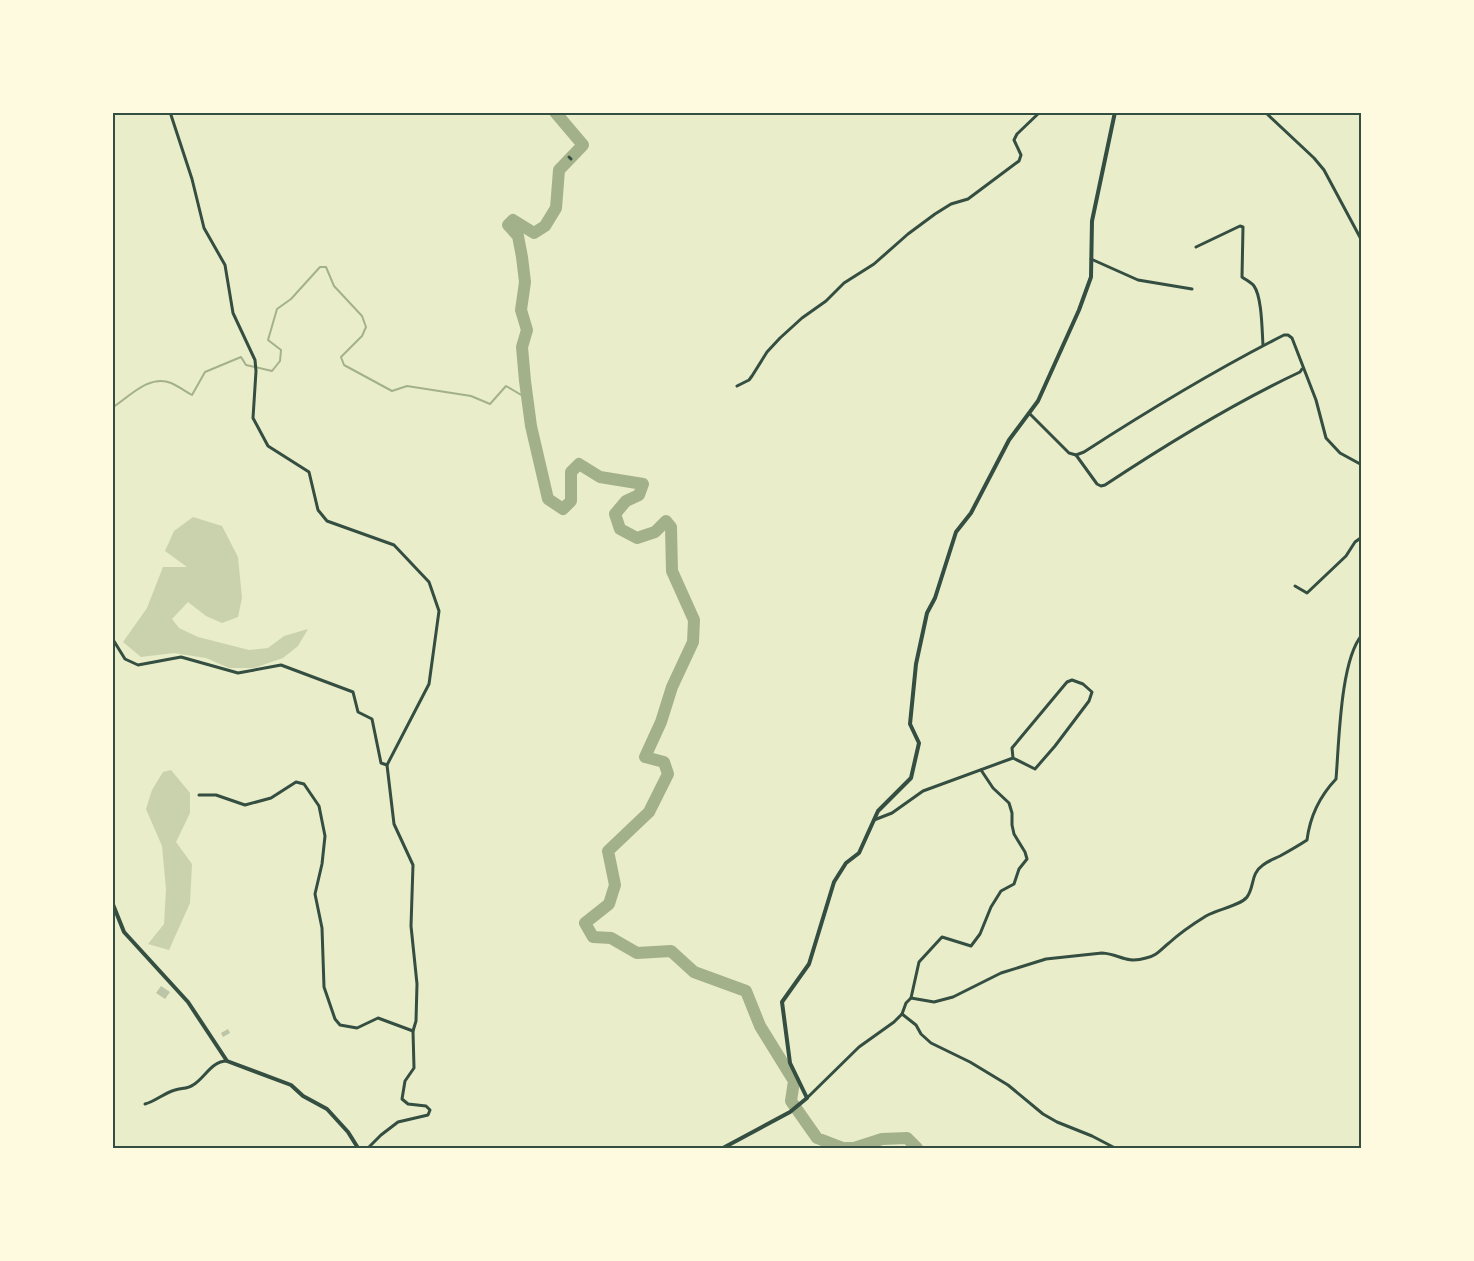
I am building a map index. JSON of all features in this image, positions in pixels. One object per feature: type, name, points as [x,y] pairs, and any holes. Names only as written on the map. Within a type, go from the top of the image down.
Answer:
[{"type":"street","points":[[170,112],[192,179],[204,228],[225,265],[233,313],[255,360],[253,418],[268,446],[309,472],[318,510],[327,521],[394,545],[429,582],[439,611],[429,684],[387,765],[394,824],[413,865],[411,926],[417,984],[416,1021],[412,1031],[414,1068],[405,1081],[402,1099],[408,1104],[426,1106],[430,1110],[428,1114],[398,1122],[368,1149]]},
{"type":"street","points":[[737,386],[752,376],[767,352],[780,338],[826,301],[844,283],[874,264],[934,214],[951,204],[968,199],[1019,161],[1021,155],[1014,140],[1017,134],[1040,112]]},
{"type":"street","points":[[807,1098],[790,1063],[782,1002],[809,964],[834,882],[846,863],[859,853],[878,811],[911,778],[919,743],[910,724],[916,664],[927,613],[935,598],[956,532],[971,513],[1009,440],[1038,401],[1079,310],[1091,277],[1092,221],[1115,112]]},
{"type":"street","points":[[1265,112],[1314,158],[1324,171],[1362,241]]},
{"type":"street","points":[[1196,247],[1240,226],[1243,227],[1242,277],[1251,282],[1258,296],[1263,345]]},
{"type":"street","points":[[1091,259],[1138,280],[1192,290]]},
{"type":"street","points":[[1076,455],[1263,345],[1288,335],[1292,338],[1316,400],[1326,438],[1340,453],[1362,465]]},
{"type":"street","points":[[1029,413],[1069,453],[1076,455],[1097,484],[1105,486],[1186,432],[1303,369]]},
{"type":"street","points":[[1295,586],[1307,593],[1346,556],[1355,542],[1362,537]]},
{"type":"street","points":[[911,998],[934,1002],[942,1000],[970,989],[1000,973],[1046,958],[1102,953],[1128,960],[1148,958],[1158,954],[1192,924],[1211,913],[1240,903],[1247,896],[1258,869],[1307,840],[1317,804],[1325,790],[1336,779],[1342,698],[1353,649],[1362,635]]},
{"type":"street","points":[[112,638],[125,659],[138,665],[181,657],[238,673],[280,665],[352,692],[358,712],[372,719],[381,763],[387,765]]},
{"type":"street","points":[[874,820],[892,813],[923,791],[1013,758],[1035,769],[1089,701],[1092,692],[1083,684],[1072,680],[1066,682],[1012,748],[1013,758]]},
{"type":"street","points":[[723,1149],[790,1112],[859,1047],[894,1022],[902,1014],[906,1003],[911,998],[919,962],[942,938],[971,946],[980,934],[991,907],[1001,891],[1014,884],[1019,869],[1027,859],[1014,834],[1009,803],[993,788],[981,770]]},
{"type":"street","points":[[199,795],[216,795],[245,805],[271,798],[296,782],[304,784],[319,806],[325,836],[322,864],[315,894],[322,928],[324,987],[335,1019],[340,1025],[357,1028],[378,1018],[412,1031]]},
{"type":"street","points":[[112,902],[124,932],[188,1002],[227,1061]]},
{"type":"street","points":[[902,1014],[916,1025],[921,1034],[931,1043],[970,1062],[1008,1085],[1043,1114],[1115,1149]]},
{"type":"street","points":[[145,1104],[174,1090],[192,1086],[216,1064],[227,1061],[291,1085],[303,1096],[327,1109],[348,1132],[358,1149]]},
{"type":"green space","points":[[193,517],[222,526],[238,557],[242,598],[238,617],[222,623],[206,616],[188,602],[172,619],[179,628],[198,637],[249,650],[268,648],[284,636],[308,629],[298,646],[283,658],[254,668],[229,668],[206,658],[174,653],[141,657],[123,642],[147,608],[163,567],[187,567],[165,551],[174,531]]},
{"type":"green space","points":[[171,770],[190,793],[190,813],[176,842],[192,864],[190,903],[169,950],[148,944],[164,924],[166,889],[162,846],[146,809],[152,790],[163,772]]},
{"type":"building","points":[[161,986],[170,992],[165,999],[156,993]]},
{"type":"building","points":[[228,1029],[230,1033],[223,1037],[221,1033]]},
{"type":"waterway","points":[[555,112],[583,145],[559,170],[556,208],[545,226],[534,233],[513,220],[508,225],[518,236],[522,257],[525,282],[521,310],[527,330],[522,347],[525,381],[531,426],[548,499],[563,509],[571,501],[571,472],[579,464],[600,477],[643,484],[639,495],[626,501],[615,514],[620,529],[637,538],[655,532],[666,521],[671,527],[672,571],[694,620],[693,642],[672,687],[661,722],[645,757],[664,762],[668,774],[649,812],[608,851],[615,885],[609,904],[585,923],[593,937],[611,938],[637,953],[671,951],[694,972],[746,991],[760,1026],[794,1081],[791,1101],[817,1138],[843,1148]]},
{"type":"waterway","points":[[112,408],[140,388],[155,382],[171,383],[192,395],[205,372],[241,357],[246,365],[272,371],[280,361],[281,350],[268,340],[277,309],[291,299],[320,267],[326,267],[334,286],[362,316],[366,327],[362,336],[341,357],[344,365],[392,391],[407,386],[471,396],[490,404],[506,386],[528,399]]},
{"type":"waterway","points":[[846,1148],[854,1148],[882,1139],[907,1138],[917,1148]]}]
